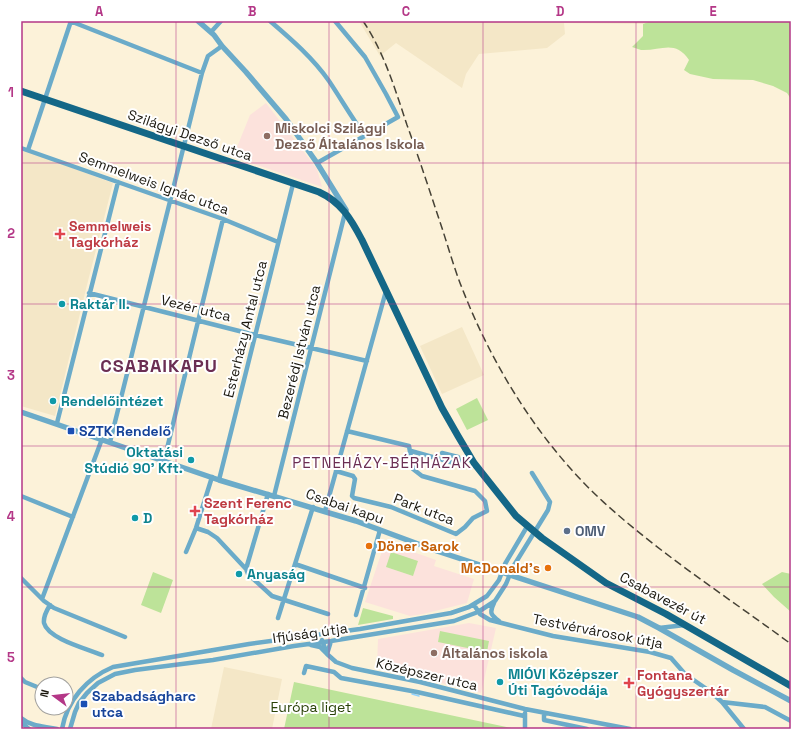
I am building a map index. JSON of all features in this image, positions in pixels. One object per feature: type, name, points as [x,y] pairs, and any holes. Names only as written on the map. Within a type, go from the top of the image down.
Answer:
[{"type":"main road","name":"Szilágyi Dezső utca","points":[[21,92],[319,192],[332,200],[348,215]]},
{"type":"main road","name":"Csabavezér út","points":[[348,215],[442,408],[474,463],[516,516],[534,531],[606,582],[677,624],[686,625],[791,686]]},
{"type":"street","points":[[28,150],[46,100],[70,21],[202,73]]},
{"type":"street","points":[[198,21],[211,32],[286,119],[317,163],[348,215]]},
{"type":"street","points":[[211,32],[221,21]]},
{"type":"street","points":[[270,21],[290,38],[329,81],[365,136]]},
{"type":"street","points":[[317,163],[398,117],[365,57],[335,21]]},
{"type":"street","points":[[110,442],[202,73],[208,56],[222,46]]},
{"type":"street","name":"Semmelweis Ignác utca","points":[[21,148],[223,219],[278,242]]},
{"type":"street","points":[[57,423],[118,182]]},
{"type":"street","name":"Esterházy Antal utca","points":[[219,480],[293,184]]},
{"type":"street","points":[[330,187],[332,200]]},
{"type":"street","name":"Bezerédj István utca","points":[[246,569],[271,495],[348,215]]},
{"type":"street","points":[[164,461],[223,219]]},
{"type":"street","points":[[325,511],[386,291]]},
{"type":"street","name":"Vezér utca","points":[[89,293],[198,319],[255,335],[367,361]]},
{"type":"street","name":"Csabai kapu","points":[[21,412],[57,423],[219,480],[313,507],[437,551],[638,617],[733,670],[791,700]]},
{"type":"street","points":[[347,431],[409,446],[411,451],[454,463],[459,461],[458,457],[442,453]]},
{"type":"street","points":[[42,599],[102,439]]},
{"type":"street","name":"Park utca","points":[[336,471],[353,476],[356,479],[352,496],[354,498],[391,508],[456,534],[473,518],[487,510],[485,500],[475,491],[422,476],[413,469],[411,451]]},
{"type":"street","name":"Ifjúság útja","points":[[70,728],[75,712],[87,694],[98,683],[115,674],[305,644],[332,642],[454,621],[478,612],[494,602],[506,584],[512,568],[548,510],[550,502],[532,473]]},
{"type":"street","points":[[186,552],[196,528],[212,477]]},
{"type":"street","points":[[21,496],[73,517]]},
{"type":"street","points":[[278,618],[313,507]]},
{"type":"street","name":"Ifjúság útja","points":[[62,729],[68,708],[73,699],[91,679],[113,667],[149,660],[444,614],[474,605],[487,596],[499,580],[528,525]]},
{"type":"street","points":[[196,528],[208,532],[217,538],[246,569],[248,574],[272,596],[328,614]]},
{"type":"street","points":[[356,615],[380,530]]},
{"type":"street","points":[[295,564],[364,588]]},
{"type":"street","points":[[21,578],[50,605],[125,637]]},
{"type":"street","points":[[494,602],[490,611],[491,614],[501,622]]},
{"type":"street","points":[[50,605],[44,617],[44,622],[47,629],[53,635],[102,655]]},
{"type":"street","points":[[474,605],[478,612]]},
{"type":"street","name":"Testvérvárosok útja","points":[[478,612],[490,620],[553,636],[671,658],[685,674],[711,692],[722,702],[744,729]]},
{"type":"street","points":[[659,628],[677,624]]},
{"type":"street","name":"Ifjúság útja","points":[[294,637],[321,635],[335,632]]},
{"type":"street","points":[[321,635],[327,654]]},
{"type":"street","points":[[327,654],[332,642]]},
{"type":"street","name":"Középszer utca","points":[[305,644],[320,647],[336,662],[347,666],[420,682],[525,709],[630,729]]},
{"type":"street","name":"Középszer utca","points":[[304,673],[306,666],[334,672],[341,678],[417,692],[524,716]]},
{"type":"street","points":[[375,684],[378,673]]},
{"type":"street","points":[[21,678],[23,683],[34,686]]},
{"type":"street","points":[[417,692],[420,682]]},
{"type":"street","points":[[722,702],[764,707],[791,721]]},
{"type":"street","points":[[525,709],[525,729]]},
{"type":"street","name":"Középszer utca","points":[[544,713],[544,720],[587,729]]},
{"type":"street","points":[[21,718],[23,724],[30,729]]},
{"type":"street","points":[[21,718],[34,725],[57,729]]},
{"type":"shaded area","points":[[359,21],[651,21],[643,24],[564,23],[565,34],[547,48],[479,54],[466,74],[462,88],[396,43],[380,56]]},
{"type":"shaded area","name":"Miskolci Szilágyi Dezső Általános Iskola","points":[[266,103],[317,169],[322,187],[233,157],[250,115]]},
{"type":"shaded area","name":"Semmelweis Tagkórház","points":[[21,149],[113,183],[55,416],[21,406]]},
{"type":"shaded area","points":[[462,327],[484,375],[442,394],[420,346]]},
{"type":"shaded area","points":[[385,542],[436,560],[434,566],[474,579],[467,603],[410,616],[365,602]]},
{"type":"shaded area","name":"Általános iskola","points":[[469,623],[496,628],[481,693],[377,667],[378,639]]},
{"type":"shaded area","points":[[224,667],[282,679],[272,729],[211,729]]},
{"type":"green space","points":[[651,21],[791,21],[791,99],[787,93],[773,86],[753,80],[713,79],[690,74],[684,70],[689,60],[684,54],[673,48],[641,50],[632,47],[643,36],[643,24]]},
{"type":"green space","points":[[477,398],[488,420],[467,430],[456,409]]},
{"type":"green space","points":[[391,552],[418,561],[413,576],[386,567]]},
{"type":"green space","points":[[153,572],[173,580],[161,613],[141,605]]},
{"type":"green space","points":[[782,572],[791,574],[791,612],[762,584]]},
{"type":"green space","points":[[363,608],[393,616],[393,619],[358,625]]},
{"type":"green space","points":[[440,631],[489,641],[487,652],[438,642]]},
{"type":"green space","name":"Európa liget","points":[[294,682],[516,729],[284,729]]},
{"type":"waterway","points":[[412,694],[419,696]]},
{"type":"railway","points":[[363,21],[377,45],[388,71],[462,288],[487,345],[519,400],[556,451],[576,475],[598,497],[668,555],[791,644]]},
{"type":"place","name":"Miskolci Szilágyi Dezső Általános Iskola","points":[[267,136]]},
{"type":"place","name":"Semmelweis Tagkórház","points":[[60,234]]},
{"type":"place","name":"Raktár II.","points":[[62,304]]},
{"type":"place","name":"Rendelőintézet","points":[[53,401]]},
{"type":"place","name":"SZTK Rendelő","points":[[71,431]]},
{"type":"place","name":"Oktatási Stúdió 90' Kft.","points":[[191,460]]},
{"type":"place","name":"Szent Ferenc Tagkórház","points":[[195,511]]},
{"type":"place","name":"D","points":[[135,518]]},
{"type":"place","name":"OMV","points":[[567,531]]},
{"type":"place","name":"Döner Sarok","points":[[369,546]]},
{"type":"place","name":"McDonald's","points":[[548,568]]},
{"type":"place","name":"Anyaság","points":[[239,574]]},
{"type":"place","name":"Általános iskola","points":[[434,653]]},
{"type":"place","name":"MIÓVI Középszer Úti Tagóvodája","points":[[500,682]]},
{"type":"place","name":"Fontana Gyógyszertár","points":[[629,683]]},
{"type":"place","name":"Szabadságharc utca","points":[[84,704]]},
{"type":"district","name":"CSABAIKAPU","points":[[159,365]]},
{"type":"district","name":"PETNEHÁZY-BÉRHÁZAK","points":[[382,462]]}]
